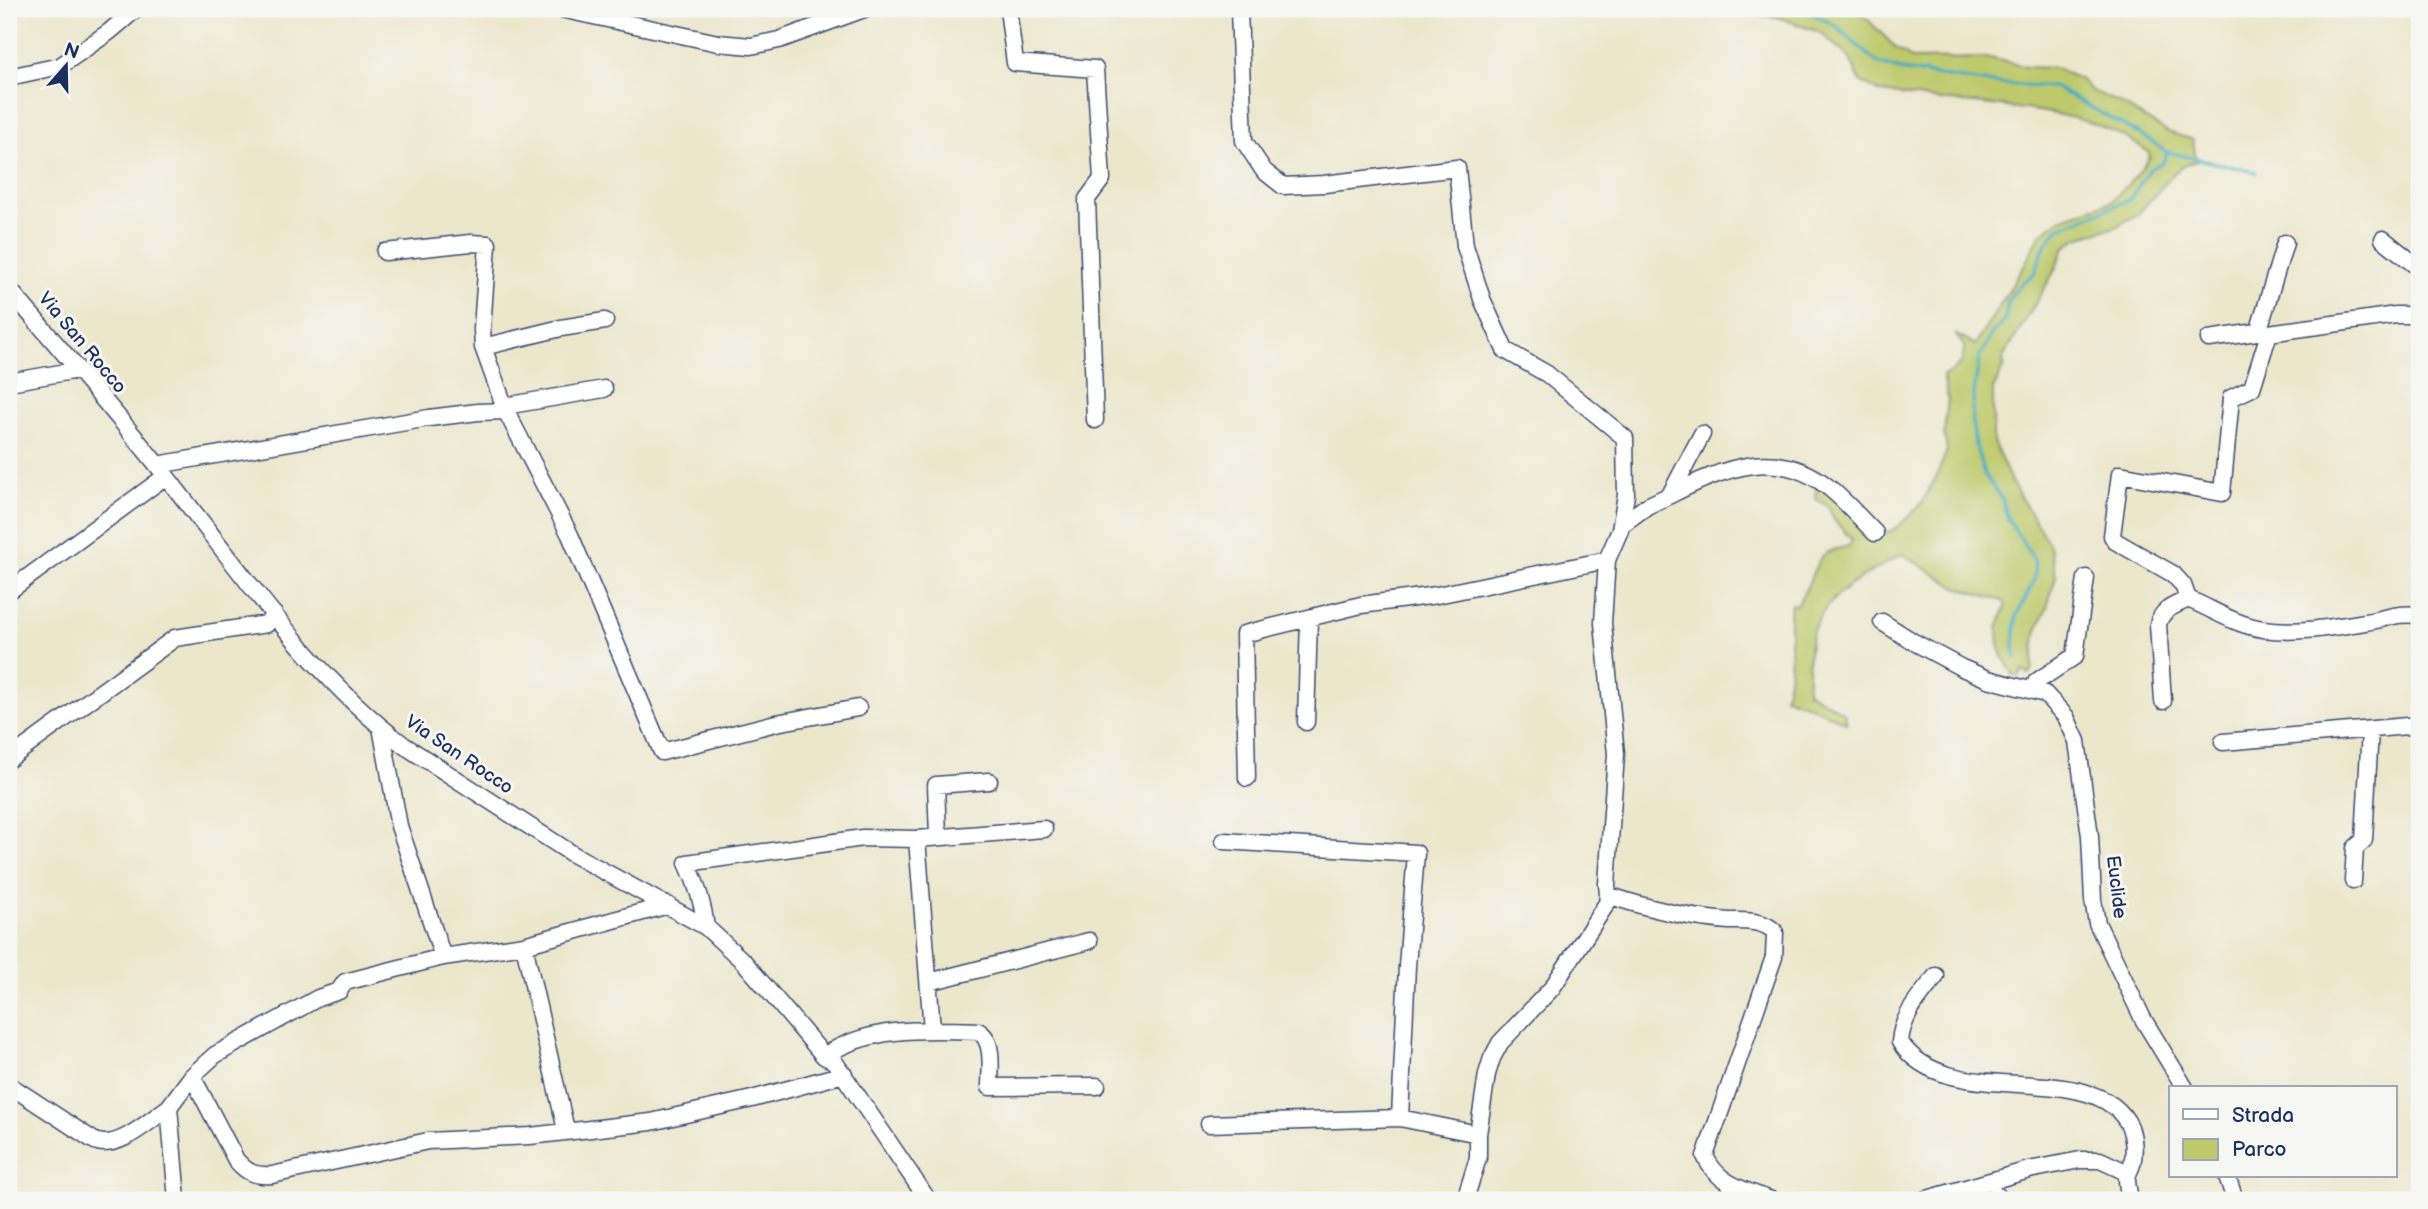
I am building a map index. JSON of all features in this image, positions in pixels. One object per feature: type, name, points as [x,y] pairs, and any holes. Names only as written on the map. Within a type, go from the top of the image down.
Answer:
[{"type":"street","points":[[9,77],[60,66],[109,32],[135,9]]},
{"type":"street","points":[[561,9],[718,43],[751,46],[779,40],[863,9]]},
{"type":"street","points":[[1008,9],[1015,64],[1095,69],[1102,179],[1087,199],[1095,420]]},
{"type":"street","points":[[1239,9],[1244,141],[1264,172],[1283,186],[1324,184],[1457,168],[1465,246],[1482,299],[1506,350],[1546,373],[1625,439],[1626,495],[1621,525],[1606,560],[1603,623],[1616,754],[1608,903],[1552,989],[1515,1026],[1496,1050],[1487,1074],[1478,1134],[1478,1158],[1465,1200]]},
{"type":"street","points":[[2383,239],[2419,268]]},
{"type":"street","points":[[385,252],[471,243],[488,244],[482,329],[484,347],[505,409],[570,535],[662,752],[776,723],[858,708]]},
{"type":"street","points":[[2266,332],[2260,326],[2285,243]]},
{"type":"street","name":"Via San Rocco","points":[[9,289],[162,471],[274,614],[326,673],[381,727],[574,855],[706,927],[746,963],[824,1056],[834,1060],[928,1200]]},
{"type":"street","points":[[2209,339],[2396,315],[2419,315]]},
{"type":"street","points":[[484,347],[561,328],[605,321]]},
{"type":"street","points":[[2266,332],[2252,388],[2231,398],[2222,494],[2120,474],[2112,536],[2115,541],[2173,574],[2183,585],[2188,599],[2240,624],[2288,631],[2373,620],[2398,614],[2419,615]]},
{"type":"street","points":[[9,382],[78,370]]},
{"type":"street","points":[[9,590],[162,471],[429,418],[505,409],[604,389]]},
{"type":"street","points":[[1670,495],[1702,435]]},
{"type":"street","points":[[1621,525],[1647,506],[1709,476],[1742,467],[1778,464],[1796,468],[1831,489],[1875,533]]},
{"type":"street","points":[[1247,778],[1244,634],[1361,606],[1437,595],[1606,560]]},
{"type":"street","points":[[1882,622],[1962,668],[1988,679],[2034,690],[2036,682],[2075,656],[2086,578]]},
{"type":"street","points":[[2163,701],[2158,624],[2166,610],[2188,599]]},
{"type":"street","points":[[9,759],[175,638],[251,628],[267,624],[274,614]]},
{"type":"street","points":[[1306,722],[1309,618]]},
{"type":"street","name":"Euclide","points":[[2034,690],[2045,694],[2066,717],[2077,741],[2090,836],[2093,900],[2097,923],[2143,1019],[2184,1086]]},
{"type":"street","points":[[2223,742],[2419,725]]},
{"type":"street","points":[[381,727],[399,826],[443,957]]},
{"type":"street","points":[[2353,881],[2355,849],[2364,840],[2370,730]]},
{"type":"street","points":[[938,836],[936,785],[989,781]]},
{"type":"street","points":[[706,927],[704,906],[687,863],[863,838],[917,839],[1044,829]]},
{"type":"street","points":[[917,839],[932,1029]]},
{"type":"street","points":[[1224,841],[1416,853],[1407,966],[1400,1118]]},
{"type":"street","points":[[1608,895],[1673,915],[1751,922],[1765,925],[1775,932],[1774,957],[1704,1156],[1709,1167],[1720,1179],[1771,1200]]},
{"type":"street","points":[[9,1085],[93,1140],[105,1145],[119,1141],[169,1107],[192,1076],[215,1055],[318,998],[339,991],[345,982],[443,957],[524,945],[668,905]]},
{"type":"street","points":[[929,982],[1089,942]]},
{"type":"street","points":[[524,945],[566,1130]]},
{"type":"street","points":[[1936,976],[1911,1007],[1903,1026],[1900,1042],[1907,1053],[1933,1071],[1990,1082],[2084,1091],[2116,1108],[2131,1130],[2134,1146],[2132,1166],[2128,1173],[2130,1200]]},
{"type":"street","points":[[824,1056],[850,1041],[879,1034],[932,1029],[978,1031],[988,1041],[990,1087],[1097,1086]]},
{"type":"street","points":[[192,1076],[236,1160],[244,1169],[257,1176],[428,1141],[530,1136],[671,1118],[844,1074]]},
{"type":"street","points":[[169,1107],[177,1200]]},
{"type":"street","points":[[1209,1124],[1400,1118],[1478,1134]]},
{"type":"street","points":[[1924,1200],[2029,1170],[2080,1160],[2100,1160],[2128,1173]]},
{"type":"street","points":[[2228,1178],[2235,1200]]},
{"type":"green space","points":[[1719,9],[1857,9],[1896,48],[1913,59],[1990,58],[2026,67],[2055,68],[2081,80],[2092,91],[2119,103],[2168,132],[2193,140],[2196,161],[2174,173],[2138,214],[2115,227],[2077,238],[2064,248],[2055,270],[2003,358],[2004,367],[1993,389],[1993,442],[2012,483],[2050,546],[2056,576],[2036,633],[2032,672],[2029,674],[2023,671],[2019,676],[2014,676],[2003,657],[1998,628],[2006,605],[2003,601],[1956,587],[1902,554],[1845,589],[1823,612],[1815,626],[1809,648],[1807,691],[1844,713],[1847,723],[1784,697],[1790,675],[1791,604],[1797,605],[1823,556],[1827,552],[1849,546],[1852,540],[1834,520],[1829,507],[1816,499],[1816,481],[1878,535],[1893,530],[1911,515],[1923,501],[1947,450],[1944,432],[1948,399],[1943,376],[1960,365],[1964,352],[1964,346],[1955,334],[1975,345],[2040,235],[2060,219],[2112,201],[2137,175],[2150,157],[2149,153],[2121,135],[2055,114],[1878,91],[1860,81],[1849,57],[1821,33],[1778,17]]},
{"type":"waterway","points":[[1802,9],[1833,24],[1878,63],[1900,70],[1990,83],[2054,87],[2167,152],[2256,172]]},
{"type":"waterway","points":[[2016,658],[2016,617],[2034,581],[2034,560],[2008,519],[2002,499],[1984,474],[1974,440],[1972,409],[1979,358],[1992,334],[2005,320],[2008,300],[2023,282],[2034,274],[2046,243],[2059,228],[2129,200],[2150,169],[2163,163],[2167,152]]}]
